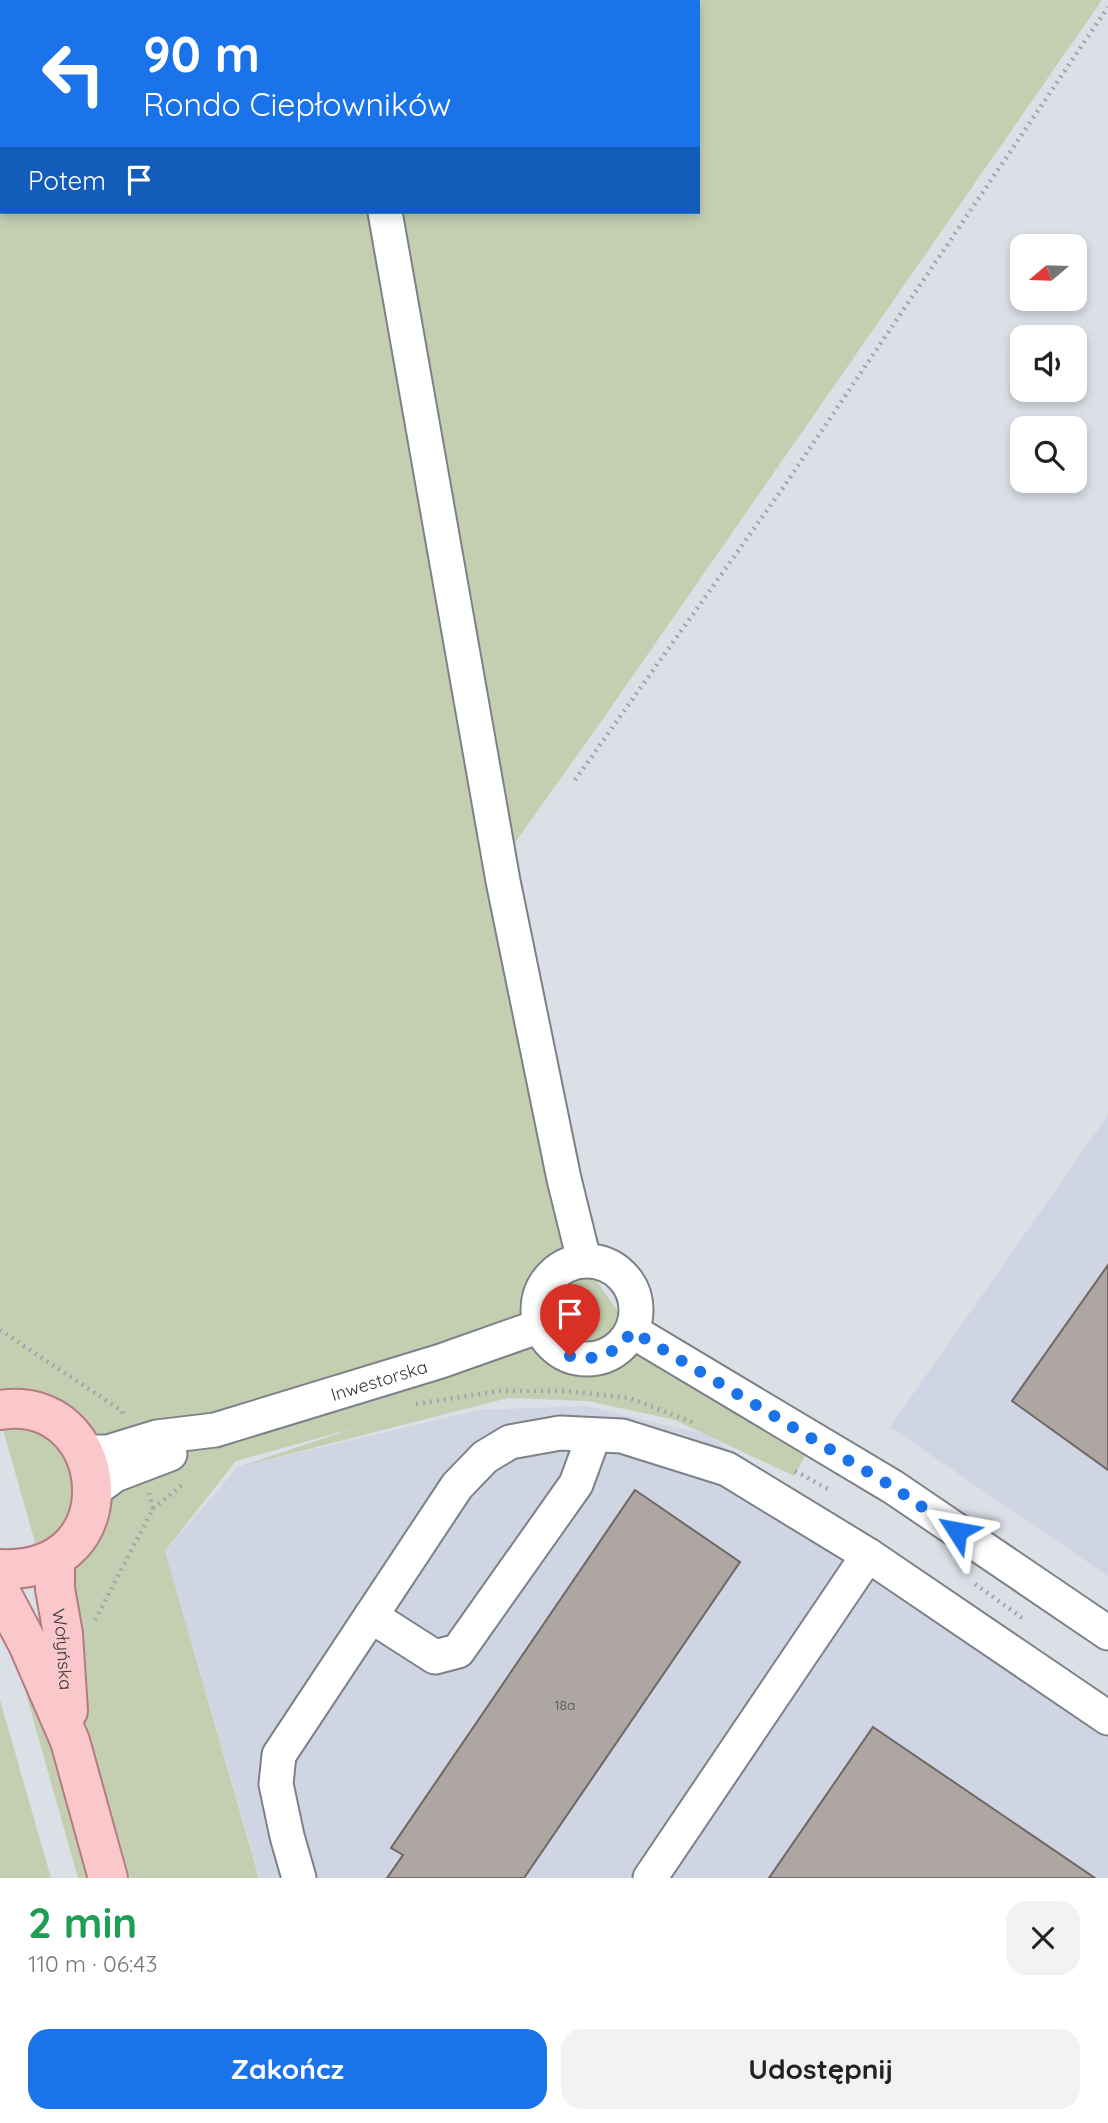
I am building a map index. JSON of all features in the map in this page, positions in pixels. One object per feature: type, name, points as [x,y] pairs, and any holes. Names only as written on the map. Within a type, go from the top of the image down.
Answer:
[{"type":"main road","points":[[0,1377],[10,1409],[40,1413],[58,1422],[73,1436],[85,1452],[93,1491],[83,1530],[71,1546],[55,1559],[38,1567],[0,1569]]},
{"type":"main road","name":"Wołyńska","points":[[55,1559],[55,1589],[63,1634],[70,1741]]},
{"type":"main road","name":"Wołyńska","points":[[0,1591],[28,1644],[70,1741],[108,1878]]},
{"type":"street","points":[[385,214],[462,635],[503,881],[564,1179],[584,1260]]},
{"type":"street","points":[[584,1260],[605,1264],[624,1276],[636,1303],[632,1331],[624,1344],[599,1358],[570,1356],[557,1349],[540,1326],[538,1304],[546,1282],[562,1267],[584,1260]]},
{"type":"street","name":"Inwestorska","points":[[85,1452],[108,1452],[157,1437],[215,1430],[441,1361],[540,1326]]},
{"type":"street","points":[[632,1331],[893,1487],[1108,1633]]},
{"type":"street","name":"Inwestorska","points":[[93,1491],[115,1475],[164,1457],[215,1430]]},
{"type":"street","points":[[299,1878],[276,1784],[279,1755],[457,1486],[485,1457],[510,1442],[561,1433],[622,1436],[727,1469],[867,1555],[1108,1718]]},
{"type":"street","points":[[371,1616],[435,1657],[458,1651],[576,1484],[594,1435]]},
{"type":"street","points":[[650,1878],[867,1555]]},
{"type":"path","points":[[575,780],[785,485],[1108,7]]},
{"type":"path","points":[[153,1509],[190,1479]]},
{"type":"shaded area","points":[[1108,1115],[1108,1576],[890,1427]]},
{"type":"shaded area","points":[[586,1406],[707,1435],[1108,1705],[1108,1878],[260,1878],[165,1551],[238,1467],[478,1410]]},
{"type":"green space","points":[[700,0],[1102,0],[492,875],[587,1267],[628,1326],[687,1378],[805,1456],[794,1476],[675,1420],[588,1401],[508,1398],[238,1467],[355,1428],[236,1461],[165,1551],[259,1878],[130,1878],[0,1419],[0,214],[700,214]]},
{"type":"green space","points":[[0,1602],[55,1745],[92,1878],[78,1878]]},
{"type":"green space","points":[[0,1700],[51,1878],[0,1878]]},
{"type":"building","points":[[1108,1265],[1108,1470],[1012,1401]]},
{"type":"building","points":[[635,1490],[740,1562],[524,1878],[387,1878],[403,1855],[391,1848]]},
{"type":"building","points":[[873,1727],[1095,1878],[769,1878]]},
{"type":"route","points":[[570,1356],[599,1358],[612,1353],[624,1344],[632,1331],[893,1487],[957,1531]]}]
